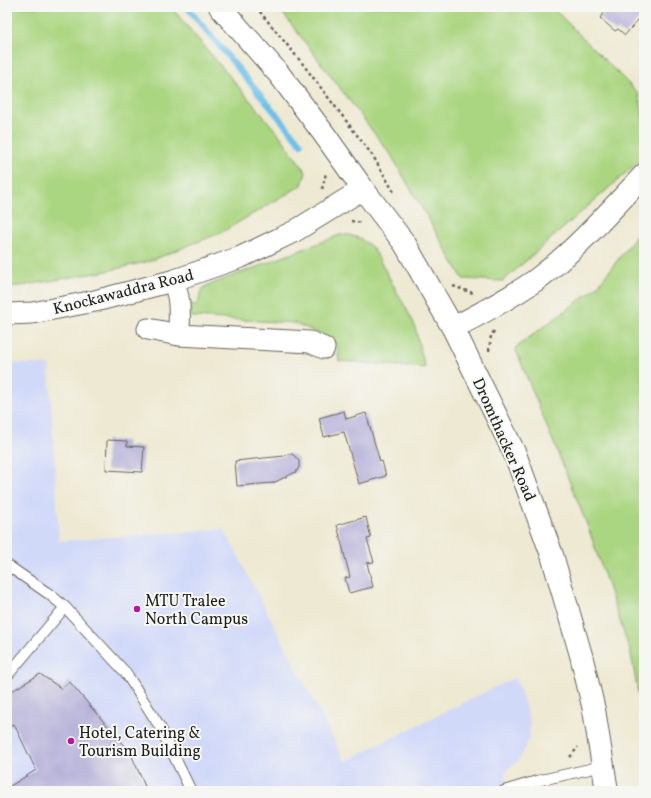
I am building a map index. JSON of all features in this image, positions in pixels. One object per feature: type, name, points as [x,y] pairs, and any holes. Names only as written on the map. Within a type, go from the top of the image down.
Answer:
[{"type":"street","name":"Dromthacker Road","points":[[220,7],[280,74],[363,189],[405,244],[453,328],[515,454],[549,547],[581,654],[594,710],[607,791]]},
{"type":"street","points":[[453,328],[489,310],[536,280],[572,250],[644,175]]},
{"type":"street","name":"Knockawaddra Road","points":[[7,314],[32,313],[94,301],[172,281],[241,257],[295,231],[363,189]]},
{"type":"street","points":[[172,281],[176,287],[178,296],[179,335]]},
{"type":"street","points":[[148,329],[179,335],[310,342],[324,348]]},
{"type":"lane","points":[[7,565],[65,607],[126,673],[160,727],[191,791]]},
{"type":"lane","points":[[7,676],[65,607]]},
{"type":"lane","points":[[504,791],[537,781],[603,766]]},
{"type":"path","points":[[320,192],[323,188],[326,174],[325,167]]},
{"type":"path","points":[[348,221],[354,221],[366,225]]},
{"type":"path","points":[[568,758],[580,745]]},
{"type":"shaded area","name":"MTU Tralee North Campus","points":[[7,363],[49,365],[59,541],[224,529],[345,761],[516,677],[530,722],[529,739],[520,759],[505,772],[509,791],[7,791]]},
{"type":"green space","points":[[7,7],[171,7],[281,137],[306,172],[302,185],[222,232],[150,261],[107,271],[21,286],[7,286]]},
{"type":"green space","points":[[278,7],[552,7],[638,93],[644,119],[644,157],[503,281],[463,279],[391,155]]},
{"type":"green space","points":[[644,226],[644,726],[631,654],[588,527],[515,348],[596,288]]},
{"type":"green space","points":[[340,235],[350,235],[361,239],[373,248],[414,323],[425,368],[339,361],[337,345],[321,334],[294,323],[192,317],[190,304],[196,305],[204,287]]},
{"type":"building","points":[[609,7],[644,7],[644,13],[625,35],[618,29],[615,31],[600,18]]},
{"type":"building","points":[[344,411],[346,419],[366,413],[380,462],[382,461],[386,476],[359,484],[344,432],[324,437],[319,418]]},
{"type":"building","points":[[107,440],[127,441],[127,446],[144,447],[142,472],[106,470]]},
{"type":"building","points":[[287,454],[292,454],[299,462],[299,467],[296,472],[273,483],[237,486],[235,461],[284,456]]},
{"type":"building","points":[[366,517],[371,538],[367,539],[374,562],[367,563],[373,587],[349,593],[345,578],[350,577],[337,525]]},
{"type":"building","name":"Hotel, Catering & Tourism Building","points":[[40,674],[62,689],[69,681],[131,754],[147,791],[7,791],[7,788],[36,770],[14,724],[7,728],[7,694]]},
{"type":"waterway","points":[[187,7],[301,144]]},
{"type":"place","name":"MTU Tralee North Campus","points":[[137,609]]},
{"type":"place","name":"Hotel, Catering & Tourism Building","points":[[71,741]]}]
